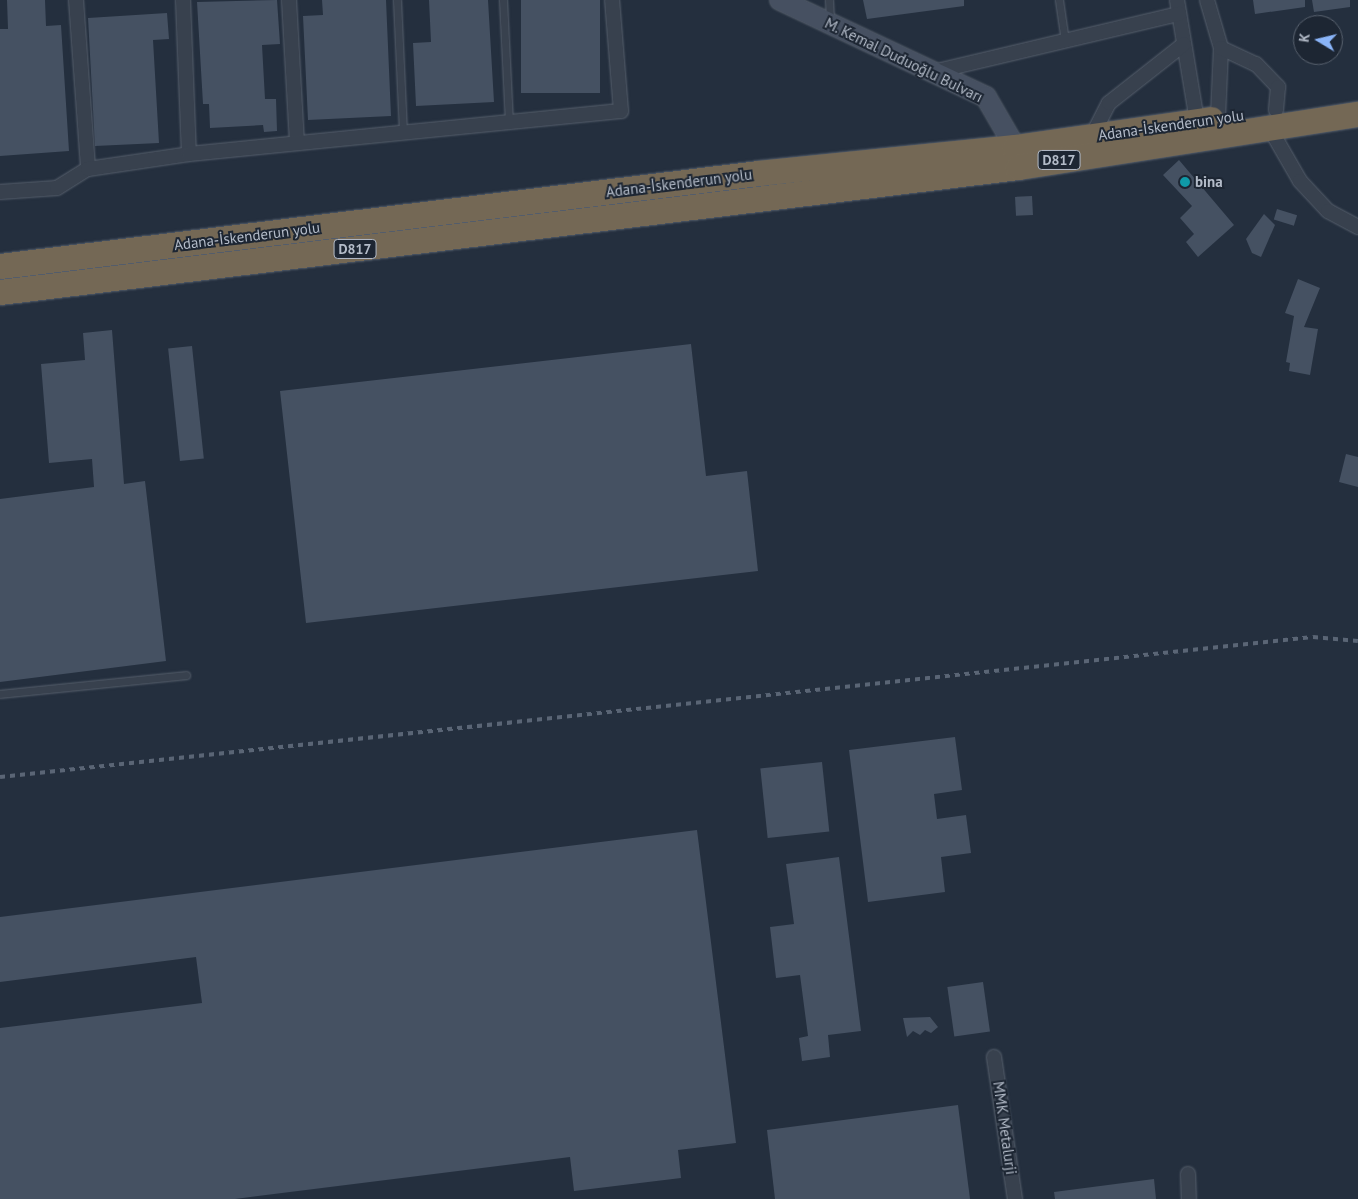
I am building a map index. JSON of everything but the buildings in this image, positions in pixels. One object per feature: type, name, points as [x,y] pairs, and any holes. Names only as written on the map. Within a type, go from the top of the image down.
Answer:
[{"type":"highway","name":"Adana-İskenderun yolu","points":[[0,266],[758,174],[1017,157],[1092,136],[1208,120],[1273,118],[1358,99]]},
{"type":"highway","name":"D817","points":[[0,292],[760,200],[1017,157],[1273,118],[1358,114]]},
{"type":"street","points":[[76,0],[88,169]]},
{"type":"street","points":[[183,0],[189,154]]},
{"type":"street","points":[[289,0],[297,142]]},
{"type":"street","points":[[0,192],[58,188],[88,169],[189,154],[621,111],[612,0]]},
{"type":"street","name":"M. Kemal Duduoğlu Bulvarı","points":[[780,0],[986,97],[1017,157]]},
{"type":"street","points":[[1207,0],[1221,48],[1208,120]]},
{"type":"street","points":[[933,72],[1065,41],[1178,7],[1184,44],[1208,120]]},
{"type":"street","points":[[1092,136],[1109,103],[1184,44]]},
{"type":"street","points":[[1221,48],[1256,64],[1278,86],[1273,118],[1300,181],[1328,211],[1358,227]]},
{"type":"street","name":"MMK Metalurji","points":[[994,1057],[1015,1199]]},
{"type":"street","points":[[1188,1174],[1190,1199]]},
{"type":"lane","points":[[397,0],[403,132]]},
{"type":"lane","points":[[503,0],[510,122]]},
{"type":"lane","points":[[829,0],[830,24]]},
{"type":"lane","points":[[1059,0],[1065,41]]},
{"type":"lane","points":[[0,694],[186,675]]},
{"type":"railway","points":[[0,777],[1313,637],[1358,641]]},
{"type":"place","name":"bina","points":[[1185,182]]}]
